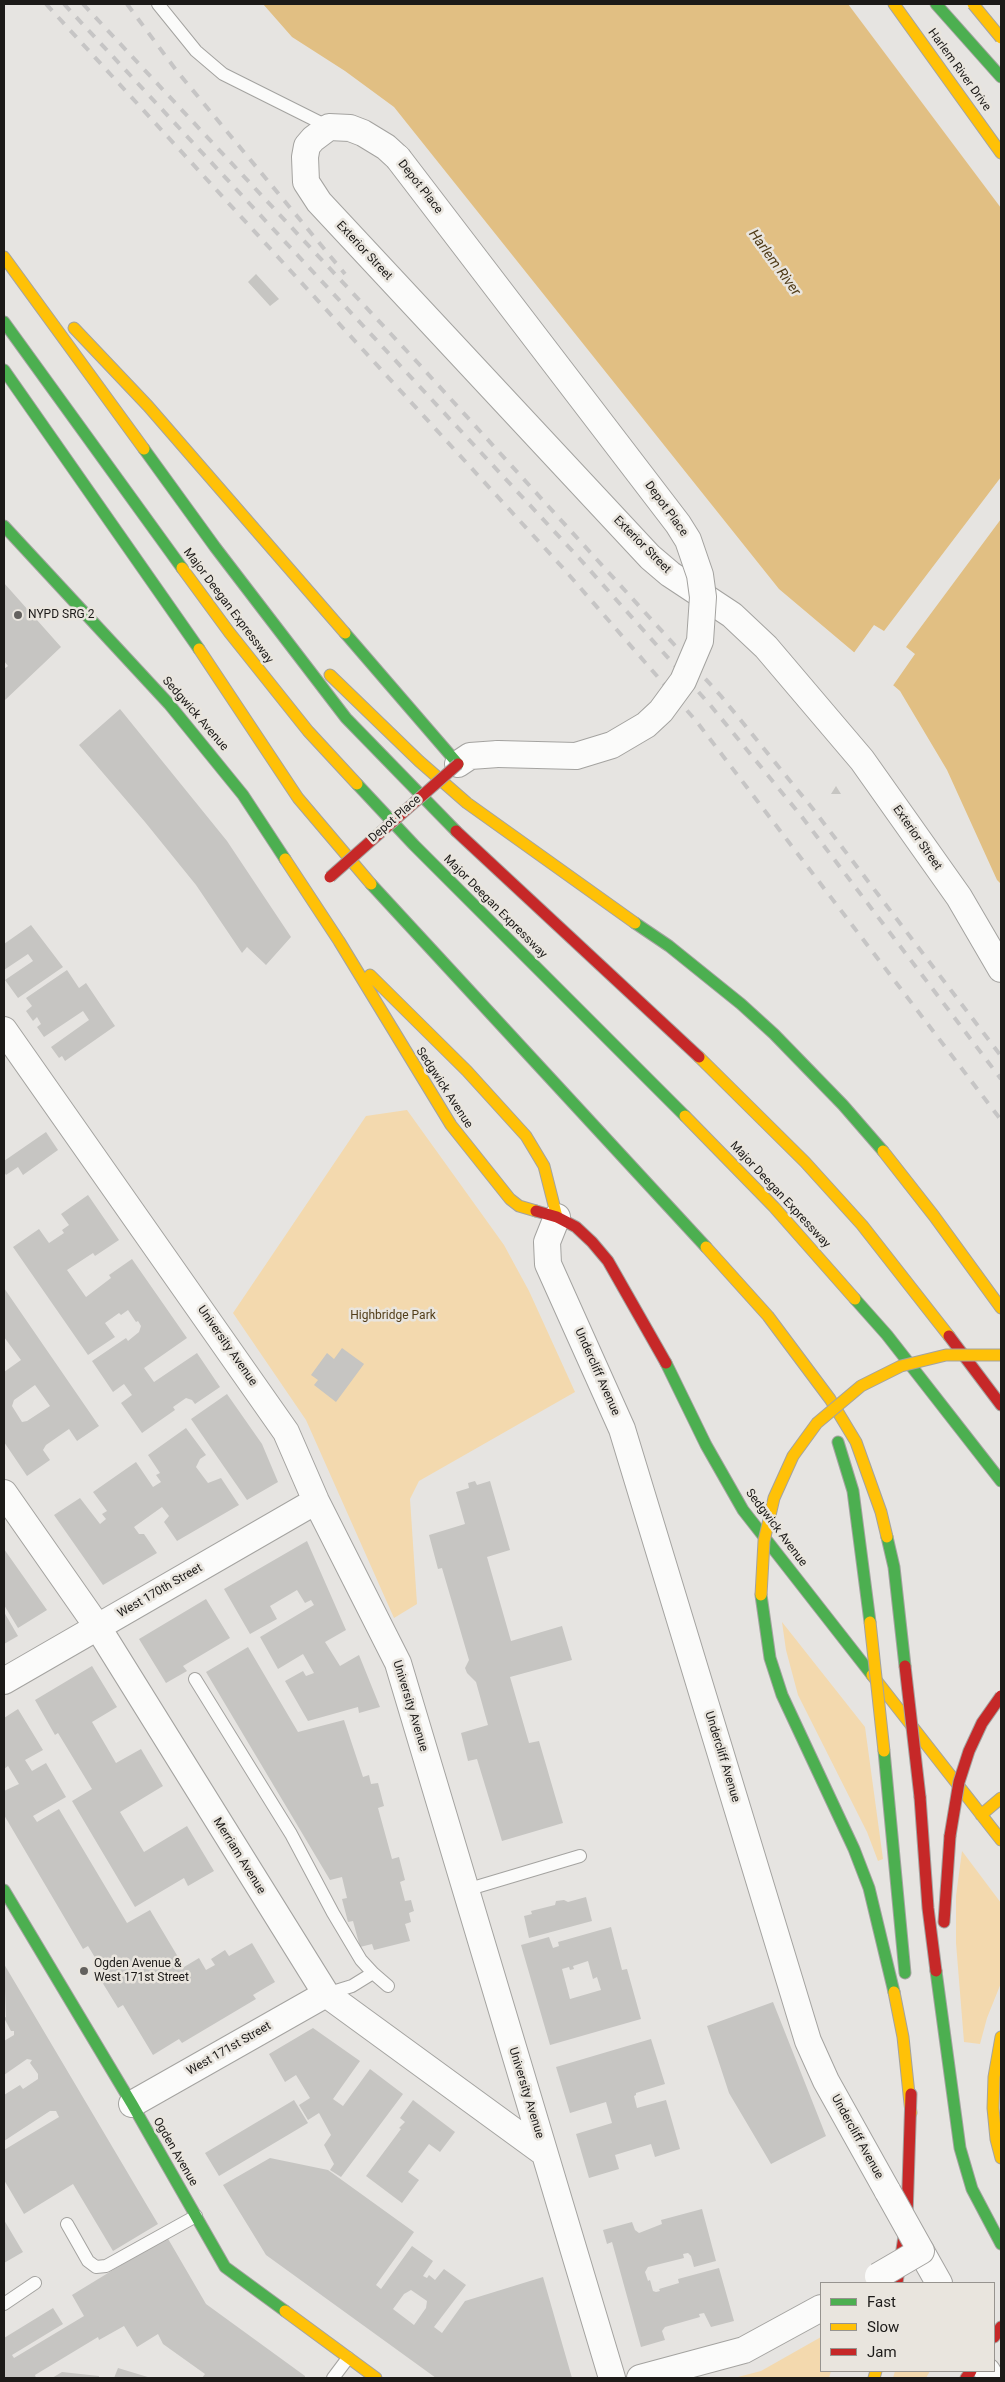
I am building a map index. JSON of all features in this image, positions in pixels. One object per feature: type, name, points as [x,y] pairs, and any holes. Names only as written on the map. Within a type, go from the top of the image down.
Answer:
[{"type":"main road","name":"Harlem River Drive","points":[[894,4],[1001,153]]},
{"type":"main road","points":[[936,4],[1001,77]]},
{"type":"main road","points":[[973,4],[1001,39]]},
{"type":"main road","points":[[985,4],[1001,39]]},
{"type":"main road","points":[[4,255],[56,309]]},
{"type":"main road","name":"Major Deegan Expressway","points":[[4,255],[215,547],[346,718],[443,819],[691,1049],[805,1162],[862,1225],[916,1291],[1001,1405]]},
{"type":"main road","name":"Major Deegan Expressway","points":[[4,322],[229,632],[308,731],[414,845],[669,1098],[774,1207],[887,1335],[1001,1481]]},
{"type":"main road","points":[[69,323],[148,406],[259,537],[458,764]]},
{"type":"main road","points":[[4,370],[156,585],[288,783],[314,818],[364,876],[722,1264],[790,1345],[844,1420],[866,1465],[892,1553],[920,1797],[928,1908],[956,2120],[965,2168],[980,2209],[1001,2244]]},
{"type":"main road","name":"Sedgwick Avenue","points":[[4,526],[197,735],[254,810],[319,886],[339,941],[397,1041],[476,1159],[510,1199],[531,1210],[557,1217],[585,1234],[616,1273],[655,1341],[720,1471],[743,1510],[1001,1840]]},
{"type":"main road","points":[[268,616],[419,761],[467,804],[515,840],[669,946],[742,1004],[774,1034],[872,1138],[934,1216],[1001,1308]]},
{"type":"main road","name":"Depot Place","points":[[319,886],[458,764]]},
{"type":"main road","name":"Sedgwick Avenue","points":[[339,941],[374,979],[467,1071],[526,1136],[544,1166],[557,1217]]},
{"type":"main road","points":[[790,1345],[812,1383],[833,1430],[853,1491],[884,1751],[907,1992],[912,2113],[907,2216],[880,2281]]},
{"type":"main road","points":[[912,2113],[903,2037],[884,1945],[869,1888],[854,1849],[782,1695],[770,1658],[761,1595],[764,1541],[774,1498],[792,1456],[822,1418],[861,1386],[901,1366],[946,1355],[1001,1355]]},
{"type":"main road","points":[[944,2018],[945,1901],[950,1836],[959,1782],[969,1752],[982,1723],[1001,1696]]},
{"type":"main road","points":[[981,1815],[1001,1798]]},
{"type":"main road","name":"Ogden Avenue","points":[[4,1890],[132,2104],[225,2267],[376,2378]]},
{"type":"main road","points":[[1000,2042],[992,2108],[996,2139],[1001,2158]]},
{"type":"street","name":"Depot Place","points":[[329,127],[350,128],[363,133],[386,147],[398,158],[678,524],[695,556],[703,597],[700,641],[683,681],[661,712],[628,737],[599,750],[576,756],[486,753],[470,756],[458,764]]},
{"type":"street","name":"Exterior Street","points":[[329,127],[307,146],[305,157],[306,182],[319,202],[650,557],[670,574],[732,615],[766,647],[862,760],[959,897],[1001,969]]},
{"type":"street","name":"University Avenue","points":[[4,1030],[286,1432],[316,1501],[398,1663],[612,2378]]},
{"type":"street","name":"Undercliff Avenue","points":[[557,1217],[547,1242],[548,1264],[622,1429],[808,2041],[826,2081],[937,2282]]},
{"type":"street","name":"Merriam Avenue","points":[[4,1493],[97,1626],[326,1994],[544,2153]]},
{"type":"street","name":"West 170th Street","points":[[4,1681],[316,1501]]},
{"type":"street","name":"West 171st Street","points":[[132,2104],[326,1994]]},
{"type":"street","points":[[880,2281],[921,2251]]},
{"type":"street","points":[[640,2378],[744,2350],[820,2309]]},
{"type":"lane","points":[[158,4],[196,51],[223,74],[329,127]]},
{"type":"lane","points":[[195,1679],[292,1834],[333,1913],[361,1960],[388,1986]]},
{"type":"lane","points":[[466,1890],[580,1856]]},
{"type":"lane","points":[[326,1994],[352,1986],[373,1973]]},
{"type":"lane","points":[[67,2224],[88,2261],[96,2266],[106,2266],[196,2216]]},
{"type":"lane","points":[[4,2304],[34,2283]]},
{"type":"lane","points":[[333,2378],[348,2358]]},
{"type":"green space","name":"Highbridge Park","points":[[407,1110],[504,1245],[529,1291],[575,1392],[419,1481],[410,1499],[417,1604],[394,1618],[306,1420],[233,1313],[366,1116]]},
{"type":"green space","points":[[782,1622],[865,1727],[883,1859],[878,1861],[867,1832],[798,1695],[786,1650]]},
{"type":"green space","points":[[962,1851],[1001,1903],[1001,1983],[987,2018],[980,2044],[964,2042],[956,1943],[956,1896]]},
{"type":"green space","points":[[820,2338],[820,2372],[831,2372],[829,2378],[734,2378],[761,2371]]},
{"type":"green space","points":[[895,2372],[929,2372],[926,2378],[893,2378]]},
{"type":"water","name":"Harlem River","points":[[263,4],[848,4],[1001,208],[1001,884],[997,880],[947,770],[900,691],[779,589],[394,107],[345,71],[292,37]]},
{"type":"pier","points":[[1001,477],[1001,519],[906,647],[915,654],[892,687],[853,654],[874,625],[884,631]]},
{"type":"building","points":[[256,274],[279,299],[270,306],[248,282]]},
{"type":"building","name":"NYPD SRG 2","points":[[4,583],[61,647],[4,701],[4,669],[8,666],[4,661]]},
{"type":"building","points":[[120,709],[227,841],[291,937],[266,965],[247,947],[242,953],[196,885],[79,745]]},
{"type":"building","points":[[836,786],[841,794],[831,794]]},
{"type":"building","points":[[31,925],[63,967],[18,998],[5,980],[33,961],[28,954],[4,970],[4,944]]},
{"type":"building","points":[[67,970],[79,988],[86,983],[115,1026],[65,1061],[62,1056],[59,1058],[51,1047],[89,1020],[83,1011],[44,1037],[37,1027],[41,1024],[37,1017],[33,1021],[26,1011],[32,1006],[26,998]]},
{"type":"building","points":[[46,1132],[58,1150],[23,1175],[18,1167],[6,1175],[4,1172],[4,1161]]},
{"type":"building","points":[[88,1195],[119,1240],[95,1256],[93,1253],[67,1270],[86,1297],[111,1278],[109,1275],[132,1259],[187,1338],[144,1368],[154,1382],[197,1353],[220,1387],[195,1404],[192,1400],[186,1398],[173,1407],[175,1410],[142,1433],[121,1403],[132,1395],[124,1384],[113,1392],[92,1361],[126,1338],[128,1341],[139,1332],[141,1326],[138,1321],[136,1322],[128,1310],[121,1315],[119,1313],[105,1323],[115,1337],[88,1355],[13,1247],[39,1229],[49,1243],[64,1233],[62,1230],[69,1225],[61,1214]]},
{"type":"building","points":[[4,1288],[99,1426],[77,1441],[69,1429],[46,1445],[43,1450],[50,1460],[27,1476],[4,1442],[4,1372],[21,1360],[4,1337]],"holes":[[[35,1385],[50,1406],[27,1421],[22,1422],[12,1406],[14,1400]]]},
{"type":"building","points":[[342,1348],[364,1364],[336,1402],[314,1385],[318,1380],[311,1375],[327,1353],[334,1359]]},
{"type":"building","points":[[227,1394],[262,1444],[278,1482],[247,1500],[191,1419]]},
{"type":"building","points":[[186,1428],[206,1455],[200,1459],[196,1467],[208,1483],[221,1478],[239,1505],[177,1541],[164,1522],[169,1516],[162,1507],[134,1527],[139,1534],[144,1534],[157,1553],[103,1585],[54,1515],[80,1498],[100,1524],[106,1519],[102,1514],[107,1511],[93,1492],[136,1462],[153,1487],[161,1482],[156,1475],[160,1473],[148,1455]]},
{"type":"building","points":[[475,1481],[477,1485],[490,1481],[510,1550],[487,1557],[511,1641],[562,1626],[572,1660],[510,1677],[529,1743],[539,1741],[563,1823],[502,1841],[477,1759],[468,1761],[461,1733],[488,1725],[476,1682],[467,1673],[465,1668],[469,1660],[442,1568],[438,1569],[429,1535],[465,1524],[456,1492],[469,1488],[468,1483]]},
{"type":"building","points":[[307,1541],[346,1630],[325,1642],[340,1666],[359,1655],[380,1707],[359,1713],[358,1707],[308,1721],[285,1681],[303,1671],[306,1676],[314,1673],[303,1654],[278,1669],[260,1637],[314,1605],[311,1600],[305,1603],[297,1590],[270,1606],[277,1619],[250,1634],[224,1589]]},
{"type":"building","points":[[4,1549],[47,1610],[18,1628],[4,1605]]},
{"type":"building","points":[[206,1599],[230,1638],[183,1666],[187,1671],[166,1683],[139,1639]]},
{"type":"building","points":[[4,1612],[18,1636],[4,1644]]},
{"type":"building","points":[[248,1647],[298,1732],[344,1720],[363,1777],[369,1775],[371,1784],[378,1783],[384,1806],[378,1808],[392,1859],[399,1857],[405,1880],[400,1882],[405,1901],[411,1900],[414,1911],[409,1913],[411,1922],[405,1924],[410,1941],[374,1950],[372,1944],[360,1947],[353,1921],[348,1922],[342,1899],[347,1898],[342,1877],[330,1880],[206,1672]]},
{"type":"building","points":[[92,1666],[117,1707],[92,1722],[116,1763],[141,1749],[163,1786],[120,1812],[144,1852],[187,1826],[214,1871],[188,1886],[184,1878],[135,1907],[72,1801],[92,1789],[58,1733],[55,1735],[35,1700]]},
{"type":"building","points":[[18,1709],[43,1750],[25,1760],[32,1771],[46,1763],[66,1797],[33,1816],[37,1822],[59,1809],[127,1923],[150,1910],[184,1967],[199,1958],[206,1970],[215,1965],[211,1959],[225,1950],[229,1956],[252,1943],[275,1982],[253,1995],[256,1999],[182,2043],[179,2039],[153,2055],[123,2005],[118,2008],[102,1982],[108,1979],[88,1946],[83,1949],[4,1815],[4,1791],[19,1784],[8,1766],[4,1769],[4,1718]]},
{"type":"building","points":[[586,1897],[592,1921],[529,1938],[524,1916],[532,1914],[531,1911],[555,1905],[556,1901],[564,1900],[568,1902]]},
{"type":"building","points":[[611,1927],[622,1970],[627,1969],[641,2019],[550,2045],[521,1945],[549,1937],[553,1948],[559,1946],[558,1942]],"holes":[[[588,1961],[593,1979],[597,1977],[601,1990],[570,1999],[562,1969],[569,1967],[570,1970],[574,1969],[573,1966]]]},
{"type":"building","points":[[4,1964],[158,2224],[113,2251],[73,2184],[24,2214],[4,2180],[4,2150],[59,2117],[56,2111],[50,2111],[4,2141],[4,2095],[20,2085],[23,2089],[38,2079],[38,2074],[30,2063],[32,2060],[27,2059],[4,2075],[4,2041],[14,2035],[14,2031],[11,2031],[4,2018],[6,2017]]},
{"type":"building","points":[[773,2002],[826,2136],[771,2164],[729,2093],[707,2026]]},
{"type":"building","points":[[313,2028],[360,2061],[333,2099],[343,2106],[370,2069],[403,2094],[341,2177],[330,2170],[334,2164],[324,2145],[331,2135],[319,2113],[308,2120],[299,2105],[310,2098],[296,2075],[285,2082],[269,2054]]},
{"type":"building","points":[[651,2039],[665,2084],[636,2093],[634,2096],[637,2108],[666,2100],[680,2149],[655,2157],[651,2144],[615,2155],[619,2169],[589,2178],[576,2134],[612,2123],[606,2102],[570,2113],[556,2067]]},
{"type":"building","points":[[294,2100],[308,2123],[219,2176],[205,2153]]},
{"type":"building","points":[[413,2100],[455,2132],[440,2152],[429,2144],[408,2172],[419,2180],[402,2203],[366,2176],[401,2129],[399,2128],[405,2122],[400,2118]]},
{"type":"building","points":[[270,2158],[328,2170],[414,2232],[376,2285],[381,2289],[412,2246],[433,2261],[423,2276],[427,2278],[429,2275],[435,2280],[444,2269],[466,2285],[434,2327],[442,2333],[465,2301],[543,2277],[572,2378],[436,2378],[266,2255],[223,2185]],"holes":[[[411,2290],[427,2301],[426,2308],[414,2325],[393,2309],[404,2294]]]},
{"type":"building","points":[[702,2209],[716,2261],[694,2267],[691,2256],[688,2253],[683,2254],[684,2258],[648,2267],[645,2272],[648,2281],[650,2280],[653,2291],[656,2292],[660,2291],[659,2289],[679,2283],[678,2279],[719,2268],[734,2321],[711,2327],[704,2313],[699,2314],[700,2317],[665,2327],[662,2331],[665,2340],[641,2347],[612,2242],[607,2244],[603,2230],[632,2222],[635,2230],[639,2233],[662,2224],[661,2220]]},
{"type":"building","points":[[4,2220],[23,2252],[4,2263]]},
{"type":"building","points":[[167,2237],[206,2304],[305,2376],[305,2378],[202,2378],[205,2374],[163,2344],[158,2334],[137,2347],[124,2326],[99,2340],[98,2337],[35,2375],[36,2378],[4,2378],[4,2338],[53,2308],[63,2324],[12,2355],[14,2358],[84,2316],[72,2295]]},
{"type":"building","points":[[118,2368],[151,2378],[114,2378]]},
{"type":"building","points":[[62,2372],[99,2376],[99,2378],[52,2378]]},
{"type":"railway","points":[[46,4],[563,568],[697,722],[1001,1120]]},
{"type":"railway","points":[[64,4],[579,558],[711,706],[802,817],[1001,1079]]},
{"type":"railway","points":[[83,4],[418,363],[721,696],[813,809],[1001,1056]]},
{"type":"railway","points":[[127,4],[176,70],[345,274]]},
{"type":"traffic: fast","points":[[936,4],[1001,77]]},
{"type":"traffic: fast","points":[[4,322],[182,568]]},
{"type":"traffic: fast","points":[[4,370],[199,649]]},
{"type":"traffic: fast","points":[[144,449],[215,547],[346,718],[456,831]]},
{"type":"traffic: fast","points":[[4,526],[169,704],[243,795],[285,859]]},
{"type":"traffic: fast","points":[[345,633],[458,764]]},
{"type":"traffic: fast","points":[[357,784],[414,845],[685,1116]]},
{"type":"traffic: fast","points":[[371,884],[706,1247]]},
{"type":"traffic: fast","points":[[635,923],[669,946],[741,1004],[774,1034],[843,1105],[883,1151]]},
{"type":"traffic: fast","points":[[855,1299],[887,1335],[1001,1481]]},
{"type":"traffic: fast","points":[[666,1363],[706,1445],[743,1510],[872,1675]]},
{"type":"traffic: fast","points":[[838,1442],[853,1491],[870,1622]]},
{"type":"traffic: fast","points":[[887,1537],[894,1567],[905,1666]]},
{"type":"traffic: fast","points":[[761,1595],[770,1658],[782,1695],[854,1849],[869,1888],[894,1992]]},
{"type":"traffic: fast","points":[[884,1751],[905,1973]]},
{"type":"traffic: fast","points":[[4,1890],[132,2104],[225,2267],[285,2311]]},
{"type":"traffic: fast","points":[[936,1971],[960,2148],[972,2189],[1001,2244]]},
{"type":"traffic: slow","points":[[894,4],[1001,153]]},
{"type":"traffic: slow","points":[[973,4],[1001,38]]},
{"type":"traffic: slow","points":[[4,257],[144,449]]},
{"type":"traffic: slow","points":[[74,328],[148,406],[345,633]]},
{"type":"traffic: slow","points":[[182,568],[229,632],[308,731],[357,784]]},
{"type":"traffic: slow","points":[[199,649],[298,798],[371,884]]},
{"type":"traffic: slow","points":[[330,675],[419,761],[467,803],[635,923]]},
{"type":"traffic: slow","points":[[285,859],[339,941],[451,1125],[510,1199],[519,1206],[536,1211]]},
{"type":"traffic: slow","points":[[370,975],[467,1071],[526,1136],[544,1166],[557,1217]]},
{"type":"traffic: slow","points":[[699,1057],[805,1162],[862,1225],[949,1336]]},
{"type":"traffic: slow","points":[[685,1116],[774,1207],[855,1299]]},
{"type":"traffic: slow","points":[[883,1151],[934,1216],[1001,1308]]},
{"type":"traffic: slow","points":[[706,1247],[768,1316],[830,1399],[856,1442],[881,1512],[887,1537]]},
{"type":"traffic: slow","points":[[761,1595],[764,1541],[774,1498],[793,1456],[817,1423],[861,1386],[901,1366],[946,1355],[1001,1355]]},
{"type":"traffic: slow","points":[[870,1622],[884,1751]]},
{"type":"traffic: slow","points":[[872,1675],[1001,1840]]},
{"type":"traffic: slow","points":[[981,1815],[1001,1798]]},
{"type":"traffic: slow","points":[[894,1992],[903,2037],[911,2113]]},
{"type":"traffic: slow","points":[[1001,2037],[994,2077],[993,2108],[996,2139],[1001,2158]]},
{"type":"traffic: slow","points":[[285,2311],[376,2378]]},
{"type":"traffic: slow","points":[[874,2378],[876,2372]]},
{"type":"traffic: jam","points":[[330,877],[458,764]]},
{"type":"traffic: jam","points":[[456,831],[699,1057]]},
{"type":"traffic: jam","points":[[536,1211],[557,1217],[576,1227],[592,1242],[608,1261],[666,1363]]},
{"type":"traffic: jam","points":[[949,1336],[1001,1405]]},
{"type":"traffic: jam","points":[[905,1666],[920,1797]]},
{"type":"traffic: jam","points":[[950,1836],[959,1782],[969,1751],[982,1723],[1001,1696]]},
{"type":"traffic: jam","points":[[920,1797],[928,1908],[936,1971]]},
{"type":"traffic: jam","points":[[944,1922],[950,1836]]},
{"type":"traffic: jam","points":[[897,2282],[907,2216],[911,2094]]},
{"type":"traffic: jam","points":[[995,2336],[1001,2327]]},
{"type":"traffic: jam","points":[[966,2378],[970,2372]]},
{"type":"place","name":"NYPD SRG 2","points":[[18,615]]},
{"type":"place","name":"Ogden Avenue & West 171st Street","points":[[84,1971]]}]
